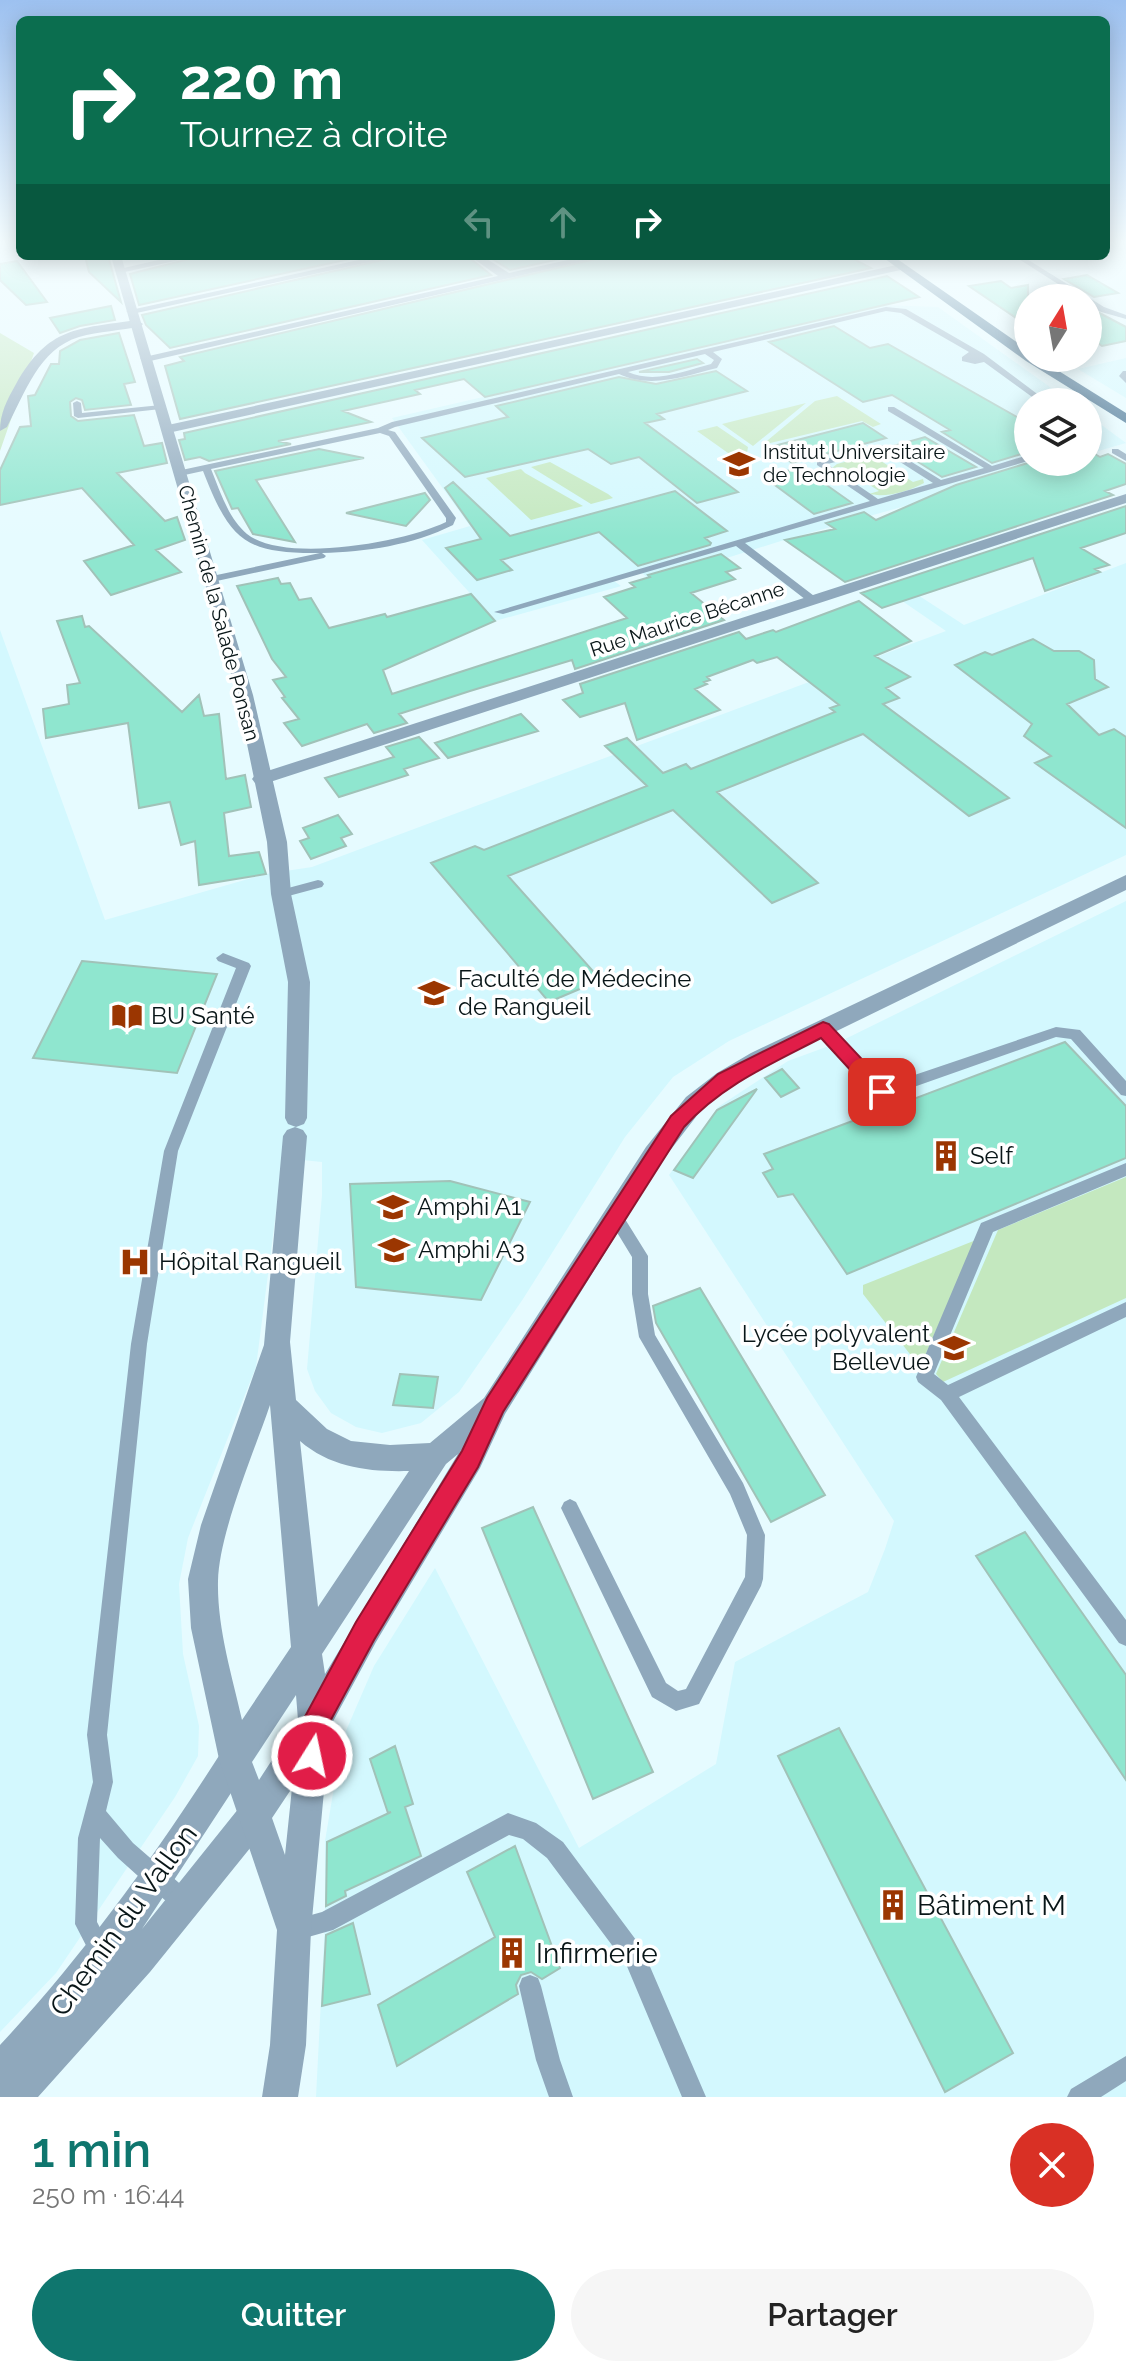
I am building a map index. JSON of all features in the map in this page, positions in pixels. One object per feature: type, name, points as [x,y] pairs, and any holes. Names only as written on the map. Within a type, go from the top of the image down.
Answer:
[{"type":"main road","points":[[1052,372],[1076,388]]},
{"type":"main road","points":[[1102,404],[1126,419]]},
{"type":"main road","points":[[1102,411],[1126,426]]},
{"type":"street","points":[[0,427],[34,368],[56,343]]},
{"type":"street","name":"Chemin de la Salade Ponsan","points":[[141,343],[245,695],[277,842],[281,894],[299,982],[296,1127],[277,1342],[314,1724]]},
{"type":"street","points":[[146,358],[214,343]]},
{"type":"street","points":[[168,429],[558,343]]},
{"type":"street","name":"Rue Maurice Bécanne","points":[[261,779],[1126,498]]},
{"type":"street","points":[[495,1405],[654,1154],[694,1103],[736,1072],[1126,882]]},
{"type":"street","name":"Chemin de la Salade Ponsan","points":[[277,1342],[215,1525],[203,1579],[206,1628],[235,1759],[294,1930]]},
{"type":"street","name":"Chemin du Vallon","points":[[13,2097],[114,1964],[157,1875],[436,1455],[495,1405]]},
{"type":"street","name":"Chemin du Vallon","points":[[0,2072],[54,2015],[186,1904],[255,1815],[314,1724],[365,1631],[470,1459],[495,1405]]},
{"type":"street","points":[[284,1406],[301,1427],[340,1453],[355,1458],[393,1461],[436,1455]]},
{"type":"street","points":[[280,2097],[288,2045],[294,1930],[314,1724]]},
{"type":"lane","points":[[180,473],[381,430],[742,343]]},
{"type":"lane","points":[[958,343],[1025,388]]},
{"type":"lane","points":[[621,372],[634,380],[654,381],[714,366],[718,359],[706,351]]},
{"type":"lane","points":[[1126,373],[1123,376],[1126,381]]},
{"type":"lane","points":[[77,403],[78,416],[161,407]]},
{"type":"lane","points":[[891,409],[992,469]]},
{"type":"lane","points":[[210,574],[340,552],[429,533],[450,523],[451,518],[392,434],[381,430]]},
{"type":"lane","points":[[877,502],[820,463],[884,448],[941,484]]},
{"type":"lane","points":[[1115,451],[1126,458]]},
{"type":"lane","points":[[499,612],[1014,462]]},
{"type":"lane","points":[[207,469],[226,517],[257,544],[340,552]]},
{"type":"lane","points":[[737,542],[814,601]]},
{"type":"lane","points":[[210,574],[317,552]]},
{"type":"lane","points":[[281,894],[318,884]]},
{"type":"lane","points":[[114,1964],[86,1924],[89,1838],[103,1782],[97,1735],[139,1344],[171,1151],[244,966],[223,958]]},
{"type":"lane","points":[[823,1029],[882,1092],[891,1107]]},
{"type":"lane","points":[[882,1092],[1056,1032],[1075,1034],[1126,1091]]},
{"type":"lane","points":[[1126,1169],[987,1228],[924,1377],[947,1394],[1126,1636]]},
{"type":"lane","points":[[570,1508],[659,1690],[676,1701],[692,1697],[754,1579],[756,1535],[737,1489],[647,1337],[640,1294],[640,1256],[615,1216]]},
{"type":"lane","points":[[947,1394],[1126,1309]]},
{"type":"lane","points":[[96,1814],[109,1837],[157,1875],[186,1904]]},
{"type":"lane","points":[[294,1930],[325,1922],[508,1824],[529,1830],[555,1850],[634,1956],[694,2097]]},
{"type":"lane","points":[[530,1986],[548,2060],[561,2097]]},
{"type":"lane","points":[[1079,2097],[1126,2068]]},
{"type":"shaded area","name":"Institut Universitaire de Technologie","points":[[718,343],[988,343],[1014,361],[1014,372],[1029,372],[1051,388],[1014,388],[1014,475],[781,541],[657,580],[650,580],[641,572],[614,581],[621,586],[495,621],[422,540],[470,526],[392,418]]},
{"type":"shaded area","points":[[1126,358],[1126,398],[1083,372],[1102,372],[1102,364]]},
{"type":"shaded area","points":[[1102,425],[1126,443],[1102,450]]},
{"type":"shaded area","name":"Faculté de Médecine de Rangueil","points":[[1126,563],[1126,855],[729,1041],[673,1077],[625,1137],[523,1299],[459,1392],[421,1423],[382,1433],[356,1427],[331,1413],[315,1391],[307,1369],[322,1162],[283,1158],[256,1367],[188,1538],[179,1584],[183,1654],[199,1726],[198,1756],[175,1797],[56,1973],[0,2032],[0,630],[105,920],[266,874],[312,867],[946,631],[889,592],[904,586],[964,625]]},
{"type":"shaded area","name":"Lycée polyvalent Bellevue","points":[[1126,901],[1126,2097],[316,2097],[325,1922],[325,1841],[342,1740],[374,1666],[435,1568],[579,1848],[716,1764],[735,1662],[868,1592],[885,1549],[894,1521],[669,1175],[718,1107],[788,1061],[837,1043]]},
{"type":"green space","points":[[0,343],[17,343],[34,353],[0,451]]},
{"type":"green space","points":[[837,396],[881,424],[873,427],[862,421],[762,445],[815,401]]},
{"type":"green space","points":[[806,403],[753,446],[722,424]]},
{"type":"green space","points":[[717,426],[748,447],[745,465],[697,431]]},
{"type":"green space","points":[[874,454],[886,455],[878,459],[913,482],[923,479],[924,483],[898,493],[869,494],[879,491],[842,467],[832,468]]},
{"type":"green space","points":[[550,462],[613,498],[591,504],[531,467]]},
{"type":"green space","points":[[521,469],[583,506],[531,520],[486,478]]},
{"type":"green space","points":[[1126,1177],[1126,1298],[943,1382],[936,1374],[998,1230]]},
{"type":"green space","points":[[976,1240],[920,1367],[863,1294],[863,1285]]},
{"type":"building","points":[[75,343],[122,343],[135,382],[124,384],[131,405],[85,410],[82,400],[76,398],[70,402],[71,416],[78,421],[134,415],[144,446],[162,443],[167,463],[117,473],[165,521],[177,517],[185,540],[156,550],[181,572],[111,595],[84,561],[134,545],[82,488],[0,505],[0,470],[20,427],[31,426],[28,396],[35,395],[51,364],[59,364],[60,351]]},
{"type":"building","points":[[165,343],[193,343],[170,348]]},
{"type":"building","points":[[240,343],[528,343],[180,419],[165,366],[184,361],[180,357]]},
{"type":"building","points":[[588,343],[720,343],[485,397],[464,379],[415,390],[420,394],[343,411],[371,422],[278,441],[291,444],[209,461],[200,457],[185,460],[179,440],[185,439],[184,433]]},
{"type":"building","points":[[770,343],[862,343],[870,348],[888,344],[1014,415],[1014,456],[992,463],[942,432],[950,430],[892,395],[863,402]]},
{"type":"building","points":[[697,359],[703,363],[669,372],[639,372]]},
{"type":"building","points":[[716,371],[747,391],[657,414],[664,419],[645,423],[738,492],[697,503],[639,457],[611,464],[588,449],[465,477],[422,438],[508,417],[496,406],[619,377],[656,384]]},
{"type":"building","points":[[863,423],[886,438],[792,463],[770,447]]},
{"type":"building","points":[[925,437],[976,467],[942,477],[893,446]]},
{"type":"building","points":[[319,449],[364,458],[256,480],[295,542],[253,534],[238,508],[232,509],[215,471]]},
{"type":"building","points":[[1108,454],[1126,464],[1126,484],[1105,491],[1113,495],[845,582],[785,540],[835,529],[826,523],[864,512],[876,520],[956,485],[1014,467],[1014,476],[1102,476],[1102,456]]},
{"type":"building","points":[[801,467],[852,503],[814,514],[764,477]]},
{"type":"building","points":[[453,482],[510,536],[675,491],[727,531],[705,538],[710,545],[638,566],[599,532],[501,560],[512,570],[477,580],[446,548],[481,539],[445,488]]},
{"type":"building","points":[[425,493],[430,500],[406,526],[346,513]]},
{"type":"building","points":[[1126,506],[1126,533],[1081,548],[1109,565],[1095,569],[1100,572],[1045,591],[1033,558],[882,608],[861,593]]},
{"type":"building","points":[[721,554],[740,568],[726,572],[735,579],[691,593],[724,620],[575,669],[572,660],[470,691],[399,714],[407,723],[374,733],[367,724],[302,746],[284,723],[299,719],[282,698],[285,697],[273,680],[286,677],[272,659],[237,586],[278,578],[281,584],[290,583],[299,600],[311,598],[329,628],[385,614],[387,617],[471,594],[495,621],[383,670],[392,694],[627,618],[604,597],[635,587],[630,583],[650,577],[648,575]]},
{"type":"building","points":[[859,601],[911,641],[875,656],[910,677],[886,688],[899,698],[883,704],[1009,798],[969,816],[863,734],[717,792],[818,883],[772,903],[673,810],[508,876],[601,980],[549,1002],[431,863],[475,846],[484,850],[647,786],[605,746],[627,738],[663,773],[686,764],[691,769],[835,712],[830,708],[839,705],[777,657],[757,663],[753,660],[707,677],[710,680],[704,682],[707,684],[695,689],[720,710],[637,740],[625,703],[580,717],[563,700],[583,693],[580,684],[739,632],[746,639],[773,630],[776,632]]},
{"type":"building","points":[[82,616],[85,627],[89,626],[182,712],[199,695],[204,716],[219,714],[226,779],[245,775],[251,807],[224,813],[229,856],[259,852],[266,874],[199,885],[195,841],[181,845],[170,802],[139,808],[128,723],[46,738],[43,709],[69,704],[67,685],[80,683],[57,621]]},
{"type":"building","points":[[1033,639],[1054,651],[1079,651],[1094,660],[1095,679],[1108,687],[1067,704],[1099,735],[1114,729],[1126,737],[1126,828],[1035,763],[1051,756],[1024,736],[1032,724],[955,665],[985,652],[992,655]]},
{"type":"building","points":[[521,714],[538,731],[448,758],[435,743]]},
{"type":"building","points":[[419,737],[439,758],[404,769],[408,775],[339,797],[325,778],[394,757],[386,747]]},
{"type":"building","points":[[338,815],[352,834],[341,838],[346,846],[311,859],[300,841],[309,838],[303,828]]},
{"type":"building","name":"BU Santé","points":[[82,961],[217,974],[177,1073],[33,1058]]},
{"type":"building","name":"Self","points":[[1065,1042],[1126,1106],[1126,1158],[847,1274],[793,1194],[778,1197],[763,1173],[773,1169],[764,1154],[882,1110],[886,1114],[896,1114],[901,1108],[900,1104]]},
{"type":"building","points":[[782,1069],[799,1088],[781,1097],[765,1078]]},
{"type":"building","points":[[757,1089],[693,1178],[674,1170],[717,1110]]},
{"type":"building","points":[[450,1181],[530,1202],[481,1300],[356,1287],[350,1184]]},
{"type":"building","points":[[700,1288],[825,1495],[771,1522],[656,1323],[653,1306]]},
{"type":"building","points":[[400,1374],[438,1377],[433,1408],[393,1405]]},
{"type":"building","points":[[533,1507],[653,1772],[593,1799],[482,1528]]},
{"type":"building","points":[[1025,1532],[1126,1675],[1126,1780],[976,1556]]},
{"type":"building","name":"Bâtiment M","points":[[839,1728],[1013,2053],[945,2092],[778,1756]]},
{"type":"building","points":[[395,1746],[413,1804],[405,1807],[421,1856],[345,1891],[346,1896],[326,1906],[327,1842],[391,1812],[388,1813],[370,1759]]},
{"type":"building","name":"Infirmerie","points":[[515,1846],[560,1968],[542,1979],[531,1972],[521,1975],[516,1985],[518,1994],[397,2066],[378,2005],[495,1937],[467,1872]]},
{"type":"building","points":[[353,1923],[370,1994],[322,2006],[326,1935]]},
{"type":"place","name":"Institut Universitaire de Technologie","points":[[739,464]]},
{"type":"place","name":"Faculté de Médecine de Rangueil","points":[[434,993]]},
{"type":"place","name":"BU Santé","points":[[127,1016]]},
{"type":"place","name":"Self","points":[[946,1156]]},
{"type":"place","name":"Amphi A1","points":[[393,1207]]},
{"type":"place","name":"Amphi A3","points":[[394,1250]]},
{"type":"place","name":"Hôpital Rangueil","points":[[135,1262]]},
{"type":"place","name":"Lycée polyvalent Bellevue","points":[[954,1348]]},
{"type":"place","name":"Bâtiment M","points":[[893,1905]]},
{"type":"place","name":"Infirmerie","points":[[512,1953]]},
{"type":"route","points":[[312,1756],[314,1724],[365,1631],[470,1459],[495,1405],[678,1121],[694,1103],[725,1079],[823,1029],[882,1092]]}]
